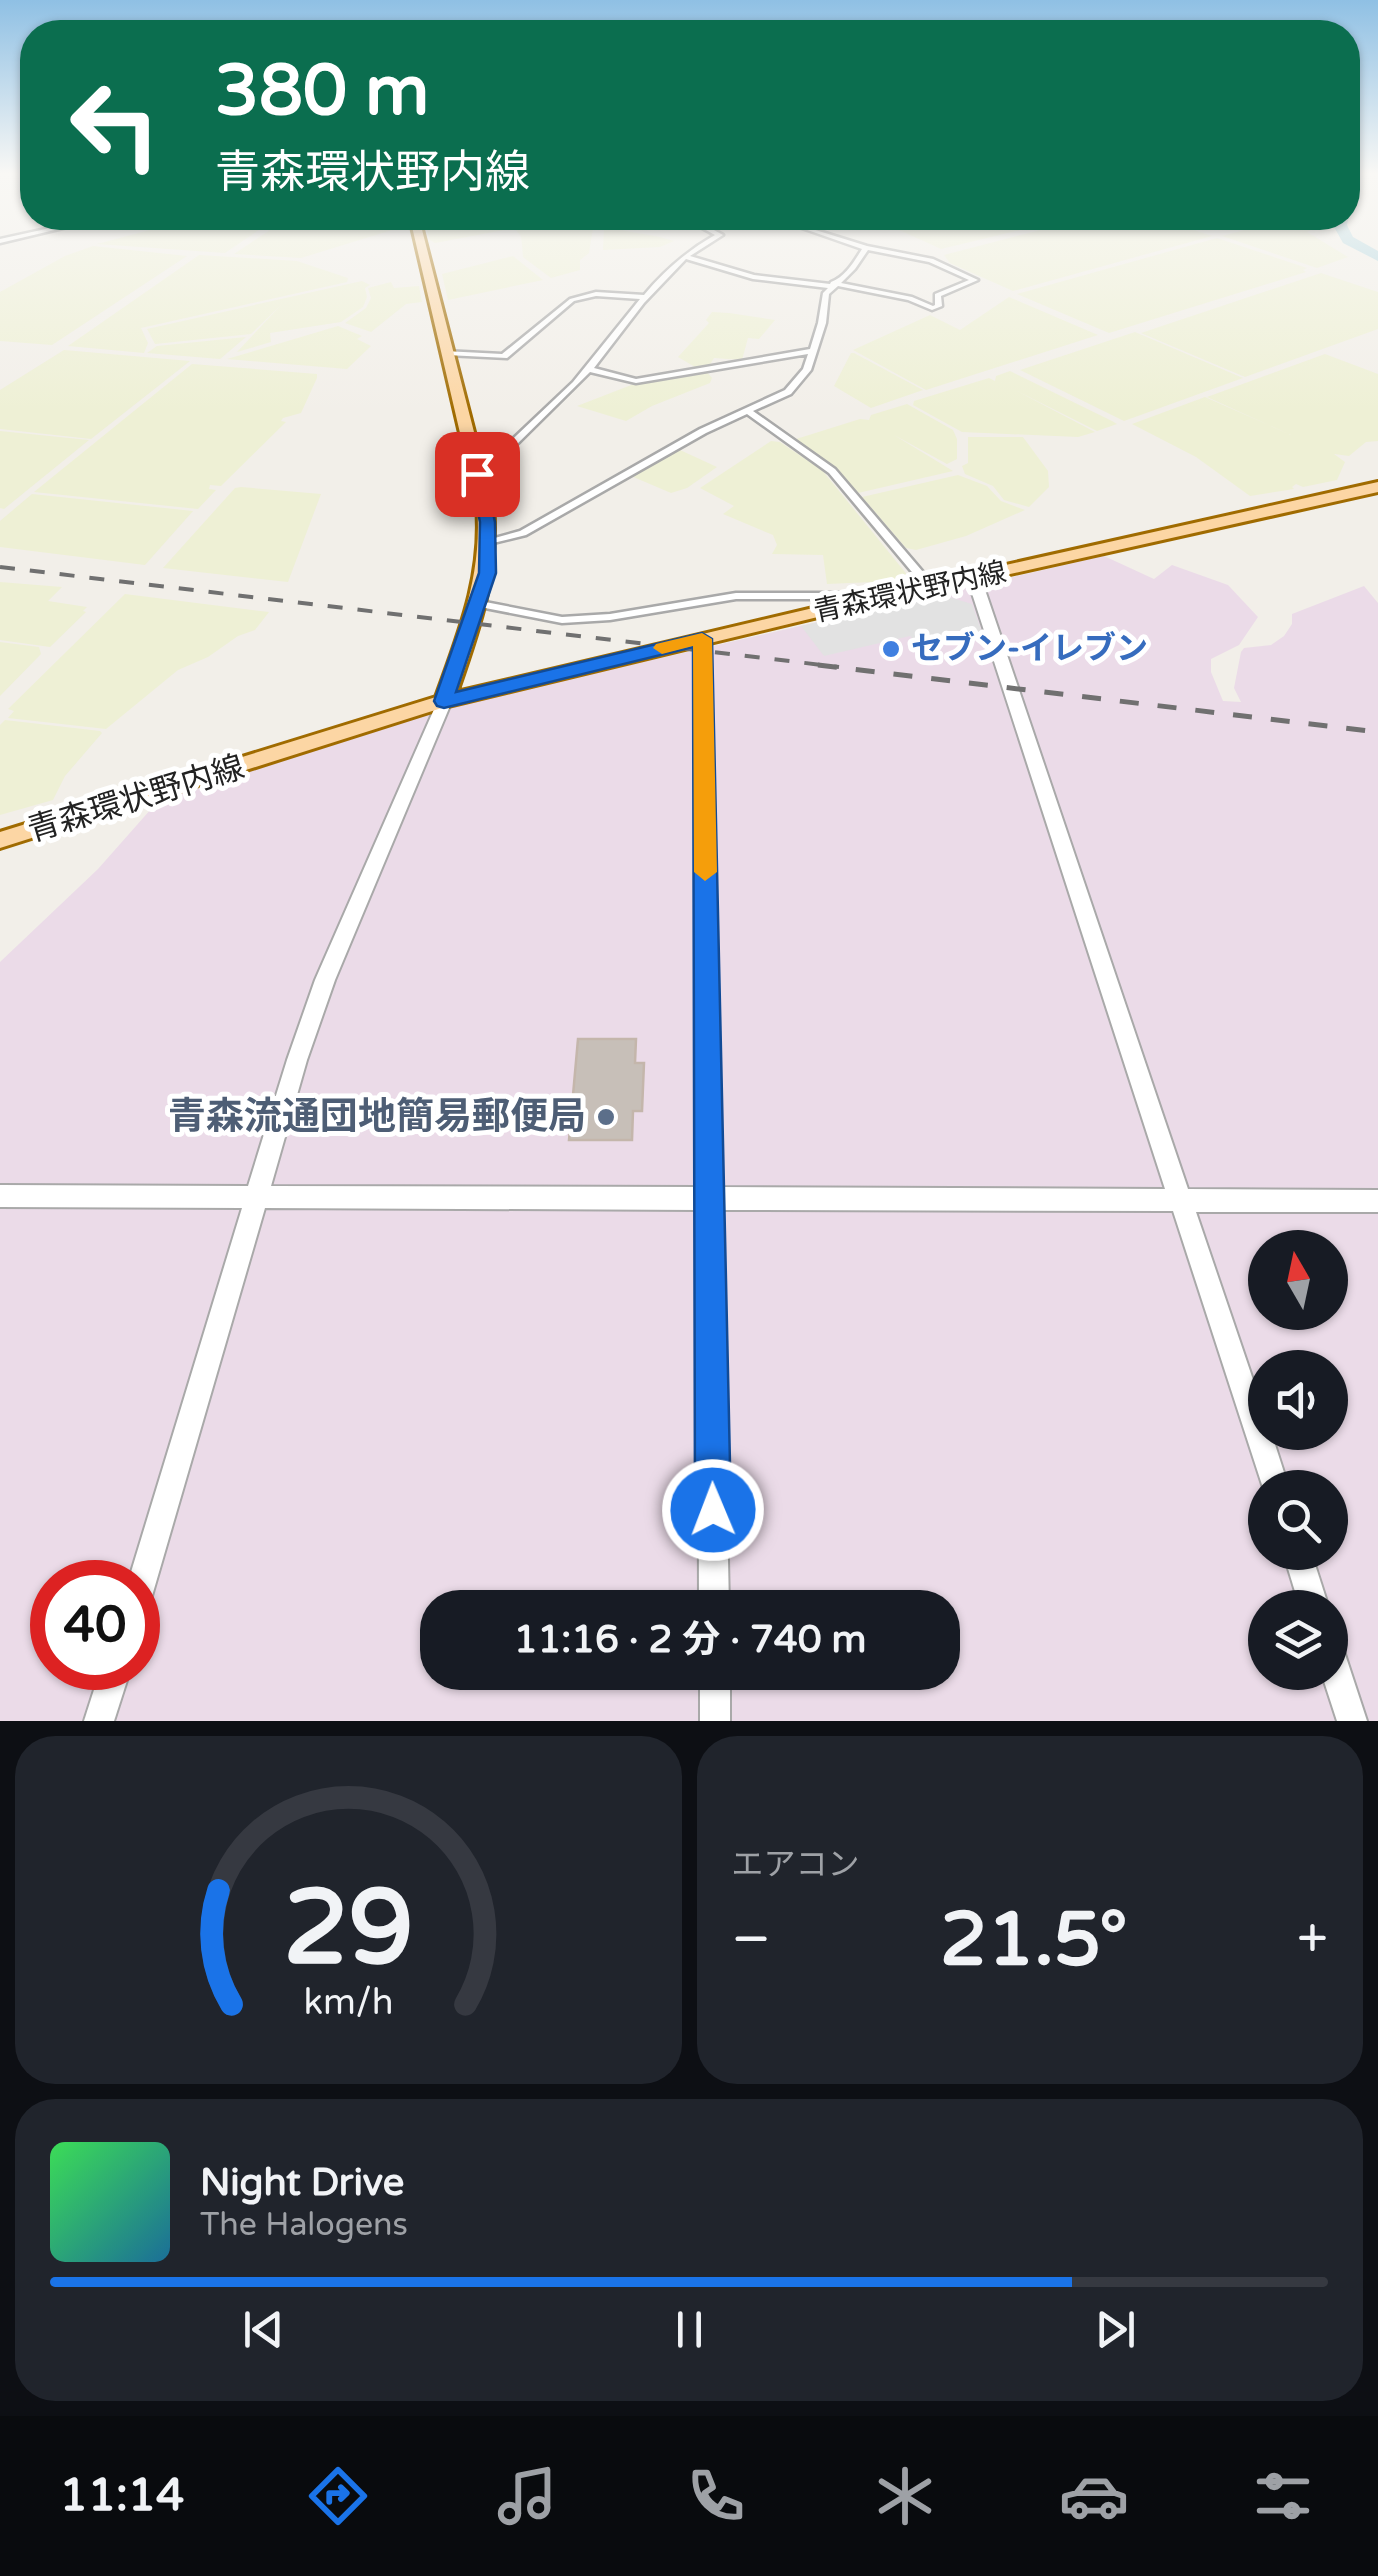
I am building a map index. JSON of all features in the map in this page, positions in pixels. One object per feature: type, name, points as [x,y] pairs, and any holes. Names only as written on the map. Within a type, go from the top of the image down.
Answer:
[{"type":"main road","points":[[423,252],[475,466],[489,541],[480,604],[444,701]]},
{"type":"main road","name":"青森環状野内線","points":[[0,840],[444,701],[1378,487]]},
{"type":"street","points":[[475,466],[501,456],[587,368],[626,316],[691,252]]},
{"type":"street","points":[[489,541],[523,533],[703,432],[778,398],[802,380],[831,284],[853,268],[863,252]]},
{"type":"street","points":[[685,257],[753,277],[896,295],[935,308],[939,305],[937,295],[976,280],[931,260],[889,252]]},
{"type":"street","points":[[896,295],[911,282]]},
{"type":"street","points":[[448,354],[504,356],[562,305],[584,295],[647,297]]},
{"type":"street","points":[[587,368],[636,380],[811,351]]},
{"type":"street","points":[[748,411],[832,471],[931,588]]},
{"type":"street","points":[[974,578],[1270,1470]]},
{"type":"street","points":[[480,604],[562,620],[610,617],[736,596],[894,596]]},
{"type":"street","points":[[702,639],[714,1590]]},
{"type":"street","points":[[149,1560],[325,980],[444,701]]},
{"type":"street","points":[[0,1196],[1378,1200]]},
{"type":"street","points":[[99,1721],[109,1690]]},
{"type":"street","points":[[715,1690],[715,1721]]},
{"type":"street","points":[[1342,1690],[1352,1721]]},
{"type":"shaded area","points":[[1104,556],[1154,579],[1172,565],[1228,585],[1258,617],[1239,645],[1211,659],[1211,672],[1223,701],[1241,702],[1234,688],[1244,648],[1271,645],[1284,636],[1292,624],[1292,614],[1364,586],[1378,603],[1378,1721],[0,1721],[0,962],[98,869],[159,800],[469,702]]},
{"type":"shaded area","points":[[939,594],[972,604],[982,632],[919,646],[910,636],[824,656],[801,626]]},
{"type":"green space","points":[[75,252],[152,252],[187,256],[52,345],[0,341],[0,292]]},
{"type":"green space","points":[[237,252],[319,252],[301,258],[234,254]]},
{"type":"green space","points":[[523,252],[589,252],[580,260],[580,270],[551,278],[523,257]]},
{"type":"green space","points":[[1153,252],[1013,291],[950,263],[944,255]]},
{"type":"green space","points":[[1166,252],[1260,252],[1307,268],[1303,270],[1306,272],[1109,333],[1017,294]]},
{"type":"green space","points":[[1270,252],[1340,252],[1348,257],[1317,268]]},
{"type":"green space","points":[[199,255],[297,261],[348,278],[347,282],[141,328],[148,343],[144,353],[68,346]]},
{"type":"green space","points":[[513,256],[543,280],[448,300],[442,274]]},
{"type":"green space","points":[[1321,273],[1378,292],[1378,329],[1245,377],[1141,333]]},
{"type":"green space","points":[[362,281],[370,285],[365,288],[363,307],[341,322],[270,333],[271,342],[237,352],[281,305],[251,334],[155,344],[147,329]]},
{"type":"green space","points":[[391,282],[394,288],[419,286],[422,302],[406,304],[371,332],[345,323],[366,308],[371,298],[368,288]]},
{"type":"green space","points":[[1009,297],[1098,335],[926,390],[853,350],[930,315],[960,330]]},
{"type":"green space","points":[[712,312],[775,320],[759,339],[748,338],[742,360],[714,358],[709,366],[695,367],[678,357],[709,323],[706,320]]},
{"type":"green space","points":[[338,326],[362,336],[357,339],[371,346],[347,369],[227,359]]},
{"type":"green space","points":[[1135,332],[1243,378],[1124,421],[1020,370]]},
{"type":"green space","points":[[246,337],[220,359],[147,353],[157,346]]},
{"type":"green space","points":[[64,350],[190,361],[91,439],[0,429],[0,390]]},
{"type":"green space","points":[[851,353],[923,390],[871,408],[834,386]]},
{"type":"green space","points":[[1325,354],[1378,374],[1378,441],[1366,442],[1349,456],[1334,454],[1345,462],[1337,480],[1303,487],[1296,484],[1294,489],[1250,496],[1196,457],[1132,424],[1205,397],[1291,435],[1207,397]]},
{"type":"green space","points":[[192,364],[317,374],[317,378],[301,413],[283,418],[281,421],[286,422],[221,486],[210,485],[209,489],[216,490],[198,509],[34,492]]},
{"type":"green space","points":[[705,370],[712,378],[710,383],[626,421],[577,406],[639,382]]},
{"type":"green space","points":[[1010,371],[1117,424],[1097,431],[1015,390],[1095,432],[1078,437],[962,432],[913,405],[914,401],[989,378],[995,381],[996,376]]},
{"type":"green space","points":[[907,404],[953,430],[957,459],[947,464],[894,435],[953,471],[858,493],[833,466],[793,440],[860,419],[869,420],[871,415]]},
{"type":"green space","points":[[0,431],[89,440],[4,509],[0,508]]},
{"type":"green space","points":[[968,437],[1023,437],[1048,471],[1049,487],[1029,507],[1004,500],[993,486],[965,474],[962,466],[968,463]]},
{"type":"green space","points":[[771,441],[780,442],[822,470],[909,577],[827,584],[823,555],[772,554],[777,545],[773,535],[723,514],[734,506],[700,488]]},
{"type":"green space","points":[[680,450],[717,467],[687,488],[671,493],[631,476]]},
{"type":"green space","points":[[958,475],[987,486],[1001,501],[1025,510],[966,536],[916,550],[906,548],[862,497]]},
{"type":"green space","points":[[235,488],[321,494],[288,582],[163,568]]},
{"type":"green space","points":[[32,494],[193,511],[145,565],[0,547],[0,521]]},
{"type":"green space","points":[[0,582],[62,587],[48,601],[87,607],[83,611],[86,612],[50,647],[0,640]]},
{"type":"green space","points":[[125,594],[269,612],[255,630],[178,670],[106,729],[8,718],[14,711],[8,709]]},
{"type":"green space","points":[[0,642],[39,647],[41,654],[0,696]]},
{"type":"green space","points":[[5,720],[102,733],[65,776],[53,800],[0,815],[0,725]]},
{"type":"building","points":[[578,1039],[636,1039],[635,1063],[644,1063],[642,1111],[633,1111],[632,1140],[569,1140]]},
{"type":"waterway","points":[[1370,252],[1378,257]]},
{"type":"railway","points":[[0,567],[839,667]]},
{"type":"railway","points":[[818,665],[1378,732]]},
{"type":"slow traffic","points":[[662,648],[702,639],[705,872]]},
{"type":"place","name":"セブン-イレブン","points":[[891,649]]},
{"type":"place","name":"青森流通団地簡易郵便局","points":[[606,1117]]},
{"type":"route","points":[[477,474],[488,522],[487,573],[480,604],[444,701],[702,639],[713,1510]]}]
